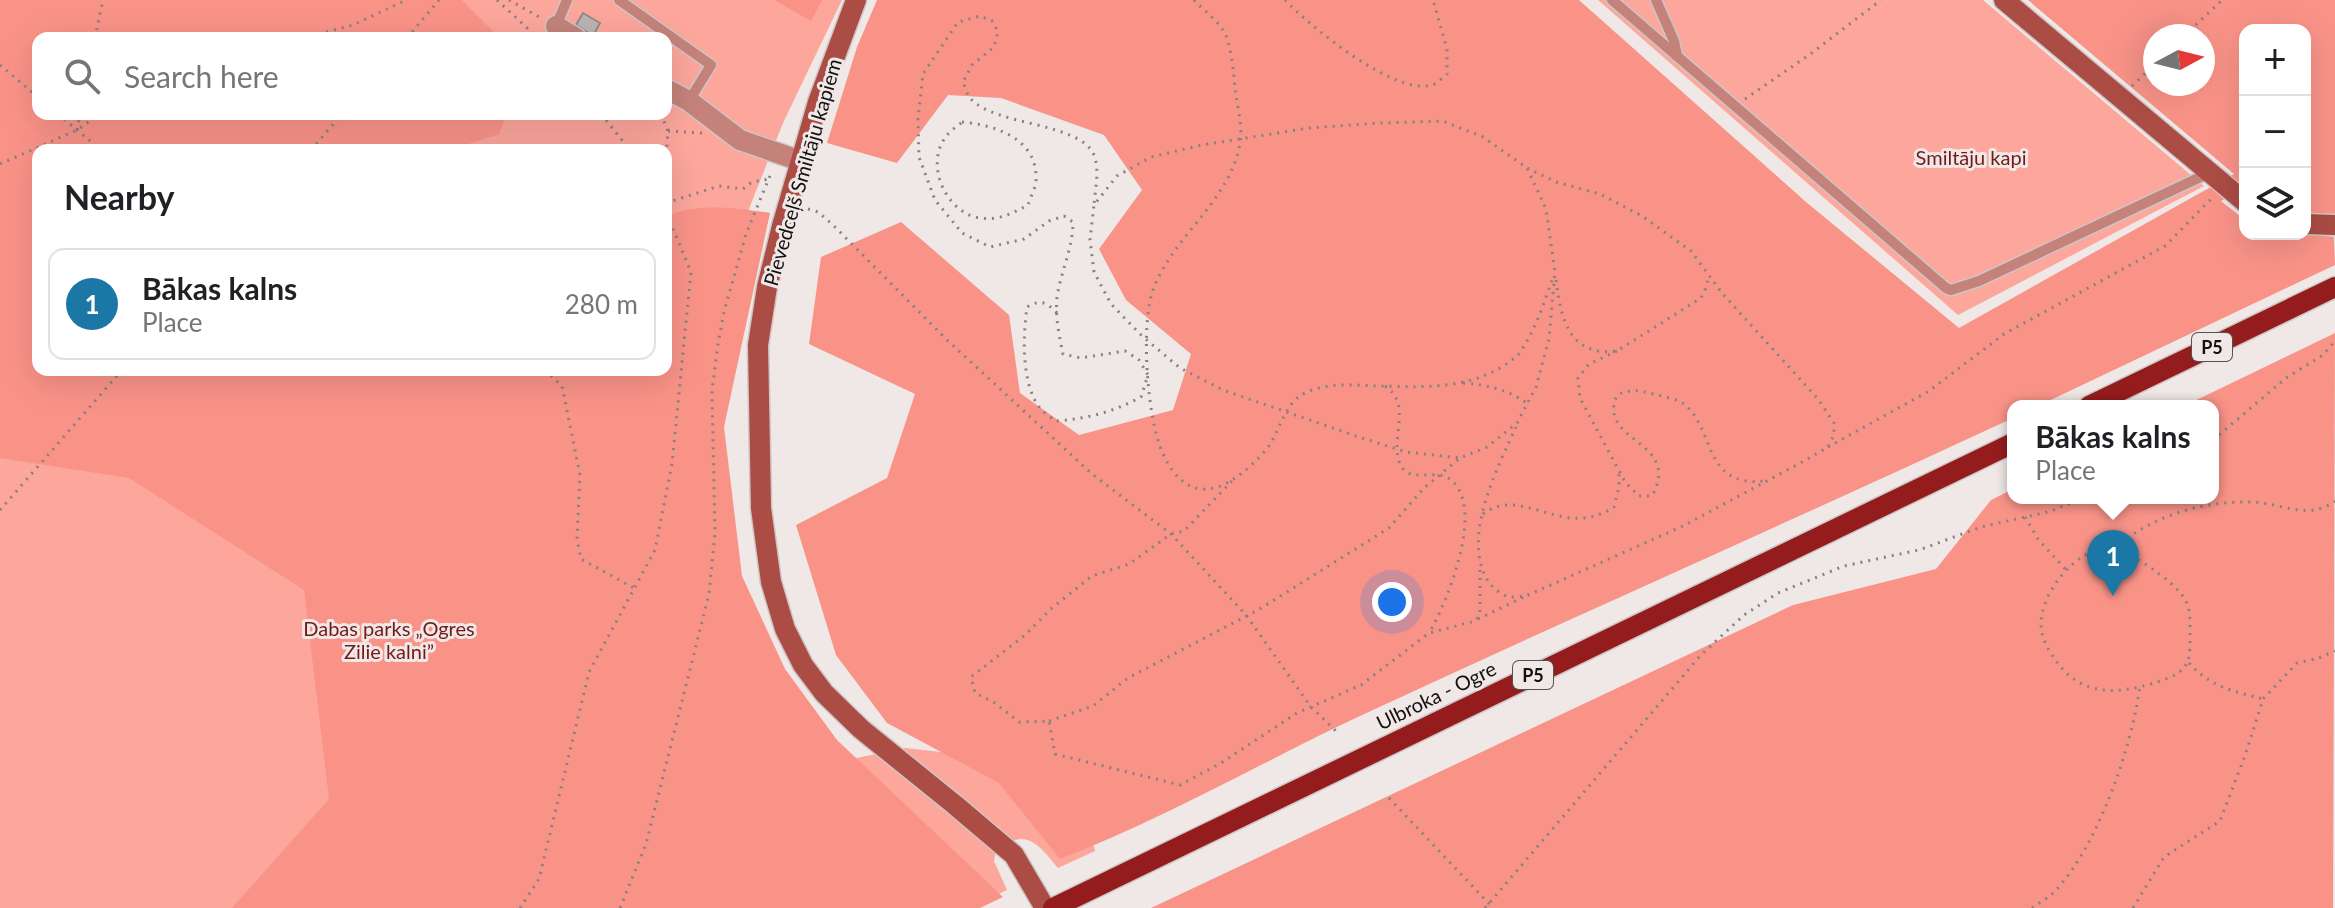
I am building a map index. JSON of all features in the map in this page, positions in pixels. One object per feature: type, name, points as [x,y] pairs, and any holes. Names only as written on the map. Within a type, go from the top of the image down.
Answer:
[{"type":"main road","name":"P5","points":[[2101,400],[2335,287]]},
{"type":"main road","name":"Ulbroka - Ogre","points":[[1053,908],[2007,446]]},
{"type":"street","name":"Pievedceļš Smiltāju kapiem","points":[[856,0],[818,102],[789,203],[767,287],[758,345],[761,508],[771,582],[785,629],[803,665],[824,693],[861,729],[1014,855],[1045,908]]},
{"type":"street","points":[[2004,0],[2239,197]]},
{"type":"street","points":[[556,26],[566,32]]},
{"type":"street","points":[[672,92],[689,101],[740,140],[801,161]]},
{"type":"street","points":[[2311,224],[2335,225]]},
{"type":"lane","points":[[556,26],[567,0]]},
{"type":"lane","points":[[619,0],[664,32]]},
{"type":"lane","points":[[1612,0],[1951,290],[1979,281],[2217,179]]},
{"type":"lane","points":[[1656,0],[1674,41],[1677,56]]},
{"type":"lane","points":[[672,37],[711,65],[689,101]]},
{"type":"path","points":[[96,32],[103,0]]},
{"type":"path","points":[[326,32],[353,25],[406,0]]},
{"type":"path","points":[[412,32],[439,0]]},
{"type":"path","points":[[497,0],[532,32]]},
{"type":"path","points":[[509,0],[556,26]]},
{"type":"path","points":[[1194,0],[1225,32],[1241,139],[1236,162],[1173,254],[1152,293],[1148,375],[1162,453],[1181,482],[1196,491],[1216,489],[1236,477]]},
{"type":"path","points":[[1285,0],[1304,19],[1361,63],[1410,85],[1432,85],[1447,74],[1447,49],[1433,0]]},
{"type":"path","points":[[1735,106],[1881,0]]},
{"type":"path","points":[[2197,24],[2222,0]]},
{"type":"path","points":[[1057,313],[1046,302],[1037,301],[1027,307],[1023,334],[1027,375],[1039,407],[1055,421],[1083,419],[1120,408],[1141,397],[1148,375],[1139,360],[1125,351],[1081,358],[1063,354],[1057,298],[1073,237],[1073,222],[1064,216],[1049,221],[1024,239],[990,247],[962,233],[935,200],[919,157],[918,119],[923,74],[958,22],[980,16],[992,21],[998,31],[994,47],[972,65],[963,82],[970,98],[986,110],[1083,140],[1094,155],[1096,172],[1090,240],[1094,272],[1111,304],[1180,368],[1223,390],[1398,450],[1460,458]]},
{"type":"path","points":[[0,65],[32,92]]},
{"type":"path","points":[[2120,98],[2143,76]]},
{"type":"path","points":[[65,120],[94,144]]},
{"type":"path","points":[[77,130],[79,120]]},
{"type":"path","points":[[45,144],[91,120]]},
{"type":"path","points":[[316,144],[337,120]]},
{"type":"path","points":[[606,120],[625,144]]},
{"type":"path","points":[[663,120],[668,131],[667,144]]},
{"type":"path","points":[[1094,205],[1117,176],[1151,157],[1309,128],[1443,121],[1483,137],[1527,168],[1556,182],[1600,194],[1642,216],[1691,251],[1708,275],[1818,399],[1834,423],[1834,435],[1828,447]]},
{"type":"path","points":[[962,122],[989,125],[1019,139],[1034,160],[1036,183],[1028,205],[1007,216],[980,218],[958,211],[940,183],[938,160],[947,135],[962,122]]},
{"type":"path","points":[[668,131],[697,134],[713,130],[719,124]]},
{"type":"path","points":[[0,164],[32,150]]},
{"type":"path","points":[[620,908],[649,832],[709,594],[715,533],[712,391],[718,344],[746,234],[778,152]]},
{"type":"path","points":[[1527,168],[1546,209],[1560,309],[1569,332],[1584,347],[1602,352],[1617,351]]},
{"type":"path","points":[[672,201],[719,186],[743,189],[752,182],[769,179]]},
{"type":"path","points":[[1429,633],[1475,621],[1683,526],[1929,391],[2004,334],[2165,246],[2217,179]]},
{"type":"path","points":[[789,203],[818,212],[946,339],[1092,474],[1171,534],[1246,615],[1311,707],[1339,734]]},
{"type":"path","points":[[520,908],[539,879],[589,672],[655,550],[672,464],[691,272],[672,226]]},
{"type":"path","points":[[1517,423],[1487,447],[1460,458],[1424,488],[1389,528],[1246,615],[1128,678],[1093,706],[1049,721],[1019,722],[995,703],[975,693],[971,677],[1092,576],[1129,564],[1171,534],[1184,531],[1266,450],[1287,411],[1304,393],[1338,384],[1440,387],[1488,375],[1518,356],[1540,315],[1555,272]]},
{"type":"path","points":[[1475,621],[1480,615],[1482,603],[1477,544],[1483,515],[1498,467],[1536,387],[1549,339],[1555,272]]},
{"type":"path","points":[[1708,275],[1701,298],[1617,351],[1589,364],[1578,378],[1580,398],[1625,482],[1639,496],[1652,496],[1660,482],[1659,466],[1647,448],[1628,436],[1615,420],[1612,406],[1617,395],[1630,389],[1683,403],[1697,422],[1710,452],[1727,472],[1739,480],[1768,481]]},
{"type":"path","points":[[2219,435],[2286,378],[2323,355],[2335,341]]},
{"type":"path","points":[[0,510],[117,376]]},
{"type":"path","points":[[551,376],[562,386],[580,475],[577,539],[581,559],[634,588]]},
{"type":"path","points":[[1459,383],[1491,385],[1510,392],[1527,404]]},
{"type":"path","points":[[1049,721],[1055,754],[1180,785],[1221,763],[1297,713],[1361,685],[1429,633],[1450,585],[1466,529],[1465,509],[1459,492],[1449,478],[1440,475],[1413,476],[1405,471],[1399,461],[1398,402],[1392,390],[1385,386]]},
{"type":"path","points":[[1483,515],[1495,506],[1509,503],[1561,518],[1581,519],[1601,515],[1614,507],[1619,470]]},
{"type":"path","points":[[2115,548],[2141,528],[2201,505],[2255,502],[2303,512],[2317,510],[2335,501]]},
{"type":"path","points":[[1485,908],[1701,655],[1744,615],[1778,593],[1833,570],[1919,550],[1981,527],[2070,504]]},
{"type":"path","points":[[2024,517],[2038,539],[2067,571]]},
{"type":"path","points":[[2115,548],[2168,581],[2185,598],[2190,617],[2192,650],[2188,662],[2172,676],[2140,686],[2091,690],[2069,676],[2056,661],[2045,641],[2041,620],[2046,602],[2067,571],[2095,550],[2115,548]]},
{"type":"path","points":[[1480,567],[1491,586],[1507,596],[1526,596]]},
{"type":"path","points":[[2133,908],[2164,857],[2220,821],[2263,699],[2297,663],[2335,651]]},
{"type":"path","points":[[2188,662],[2203,678],[2224,688],[2263,699]]},
{"type":"path","points":[[2032,908],[2058,888],[2085,847],[2122,767],[2140,686]]},
{"type":"path","points":[[1389,798],[1493,908]]},
{"type":"green space","name":"Dabas parks „Ogres Zilie kalni”","points":[[0,0],[842,0],[783,123],[741,229],[683,641],[832,763],[905,748],[977,756],[1087,818],[1095,851],[1058,868],[1031,841],[1024,839],[1006,843],[996,850],[994,861],[1007,890],[968,908],[0,908]]},
{"type":"green space","name":"Dabas parks „Ogres Zilie kalni”","points":[[0,0],[462,0],[494,32],[32,32],[32,120],[505,120],[499,134],[468,144],[32,144],[32,376],[672,376],[672,214],[703,208],[770,213],[724,427],[742,576],[785,669],[837,740],[1003,897],[980,908],[232,908],[329,799],[304,590],[129,478],[0,458]]},
{"type":"green space","points":[[774,0],[822,0],[811,21]]},
{"type":"green space","points":[[877,0],[1579,0],[1806,202],[1959,328],[2234,174],[2028,0],[2335,0],[2335,219],[2311,216],[2311,24],[2239,24],[2239,190],[2221,201],[2239,215],[2239,240],[2311,240],[2311,234],[2334,237],[2335,265],[2051,400],[2007,400],[2007,421],[1360,716],[1174,809],[1060,859],[999,783],[887,723],[836,655],[796,525],[887,478],[915,394],[809,344],[821,257],[901,222],[1009,315],[1020,393],[1079,435],[1173,410],[1191,354],[1126,300],[1099,249],[1142,190],[1104,135],[1001,98],[948,95],[897,163],[827,143],[857,47]]},
{"type":"green space","name":"Smiltāju kapi","points":[[1598,0],[1983,0],[2204,186],[1958,315]]},
{"type":"green space","points":[[2335,333],[2333,908],[1151,908],[1793,605],[1936,569],[1991,500],[2007,492],[2007,504],[2219,504],[2219,400],[2196,400]]},
{"type":"building","points":[[583,13],[600,23],[595,32],[587,32],[576,25]]},
{"type":"place","name":"Bākas kalns","points":[[2113,596]]}]
